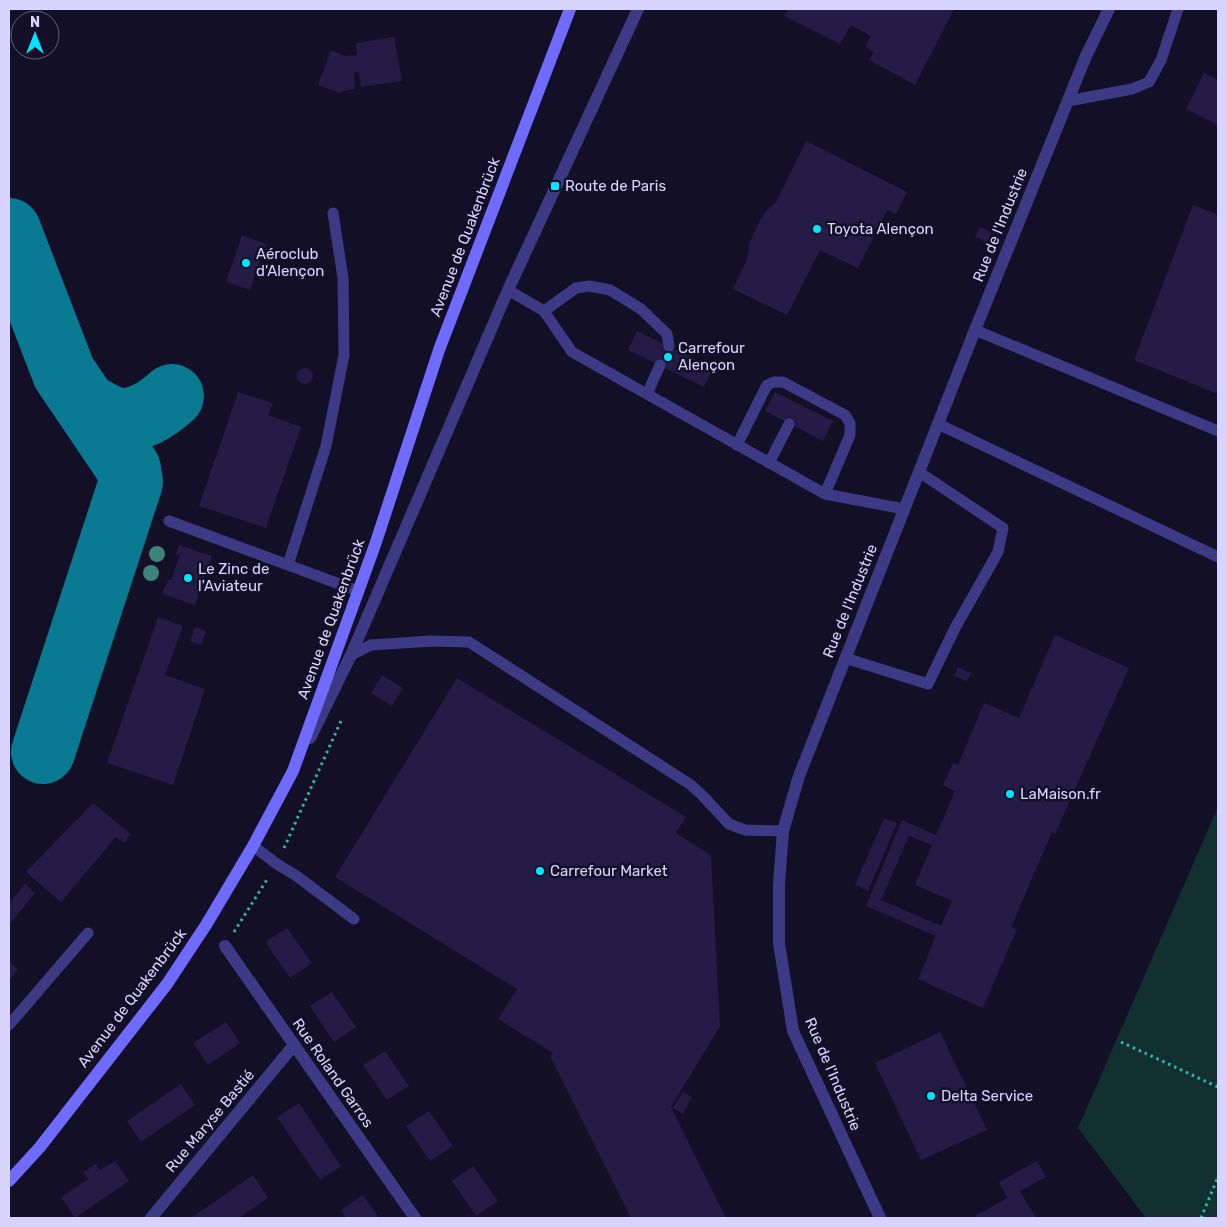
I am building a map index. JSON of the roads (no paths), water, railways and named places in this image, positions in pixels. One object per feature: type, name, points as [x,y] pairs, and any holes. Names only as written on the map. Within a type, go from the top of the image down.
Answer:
[{"type":"main road","name":"Avenue de Quakenbrück","points":[[9,1181],[40,1147],[167,984],[206,925],[253,846],[293,771],[375,545],[439,350],[570,9]]},
{"type":"street","points":[[293,771],[351,655],[508,290],[638,9]]},
{"type":"street","name":"Rue de l'Industrie","points":[[880,1218],[794,1031],[779,943],[779,884],[783,831],[799,776],[904,509],[1086,56],[1109,9]]},
{"type":"street","name":"Rue Roland Garros","points":[[226,946],[415,1218]]},
{"type":"street","name":"Rue Maryse Bastié","points":[[151,1218],[294,1046]]},
{"type":"lane","points":[[1068,101],[1132,89],[1149,82],[1160,60],[1178,9]]},
{"type":"lane","points":[[288,565],[326,446],[344,355],[343,278],[333,213]]},
{"type":"lane","points":[[544,311],[576,288],[589,286],[610,290],[641,310],[661,328],[667,334],[669,346]]},
{"type":"lane","points":[[508,290],[544,311],[572,352],[825,494],[904,509]]},
{"type":"lane","points":[[975,330],[1218,431]]},
{"type":"lane","points":[[647,394],[660,365]]},
{"type":"lane","points":[[737,444],[767,386],[774,382],[783,382],[845,415],[850,423],[850,435],[825,494]]},
{"type":"lane","points":[[799,404],[804,392]]},
{"type":"lane","points":[[769,463],[789,424]]},
{"type":"lane","points":[[938,424],[1218,557]]},
{"type":"lane","points":[[845,658],[928,684],[955,628],[998,552],[1003,528],[919,472]]},
{"type":"lane","points":[[169,521],[358,591]]},
{"type":"lane","points":[[351,655],[371,645],[432,641],[469,642],[691,785],[729,824],[745,830],[783,831]]},
{"type":"lane","points":[[253,846],[354,919]]},
{"type":"lane","points":[[9,1025],[88,933]]},
{"type":"place","name":"Route de Paris","points":[[555,186]]},
{"type":"place","name":"Toyota Alençon","points":[[817,229]]},
{"type":"place","name":"Aéroclub d'Alençon","points":[[246,263]]},
{"type":"place","name":"Carrefour Alençon","points":[[668,357]]},
{"type":"place","name":"Le Zinc de l'Aviateur","points":[[188,578]]},
{"type":"place","name":"LaMaison.fr","points":[[1010,794]]},
{"type":"place","name":"Carrefour Market","points":[[540,871]]},
{"type":"place","name":"Delta Service","points":[[931,1096]]}]
